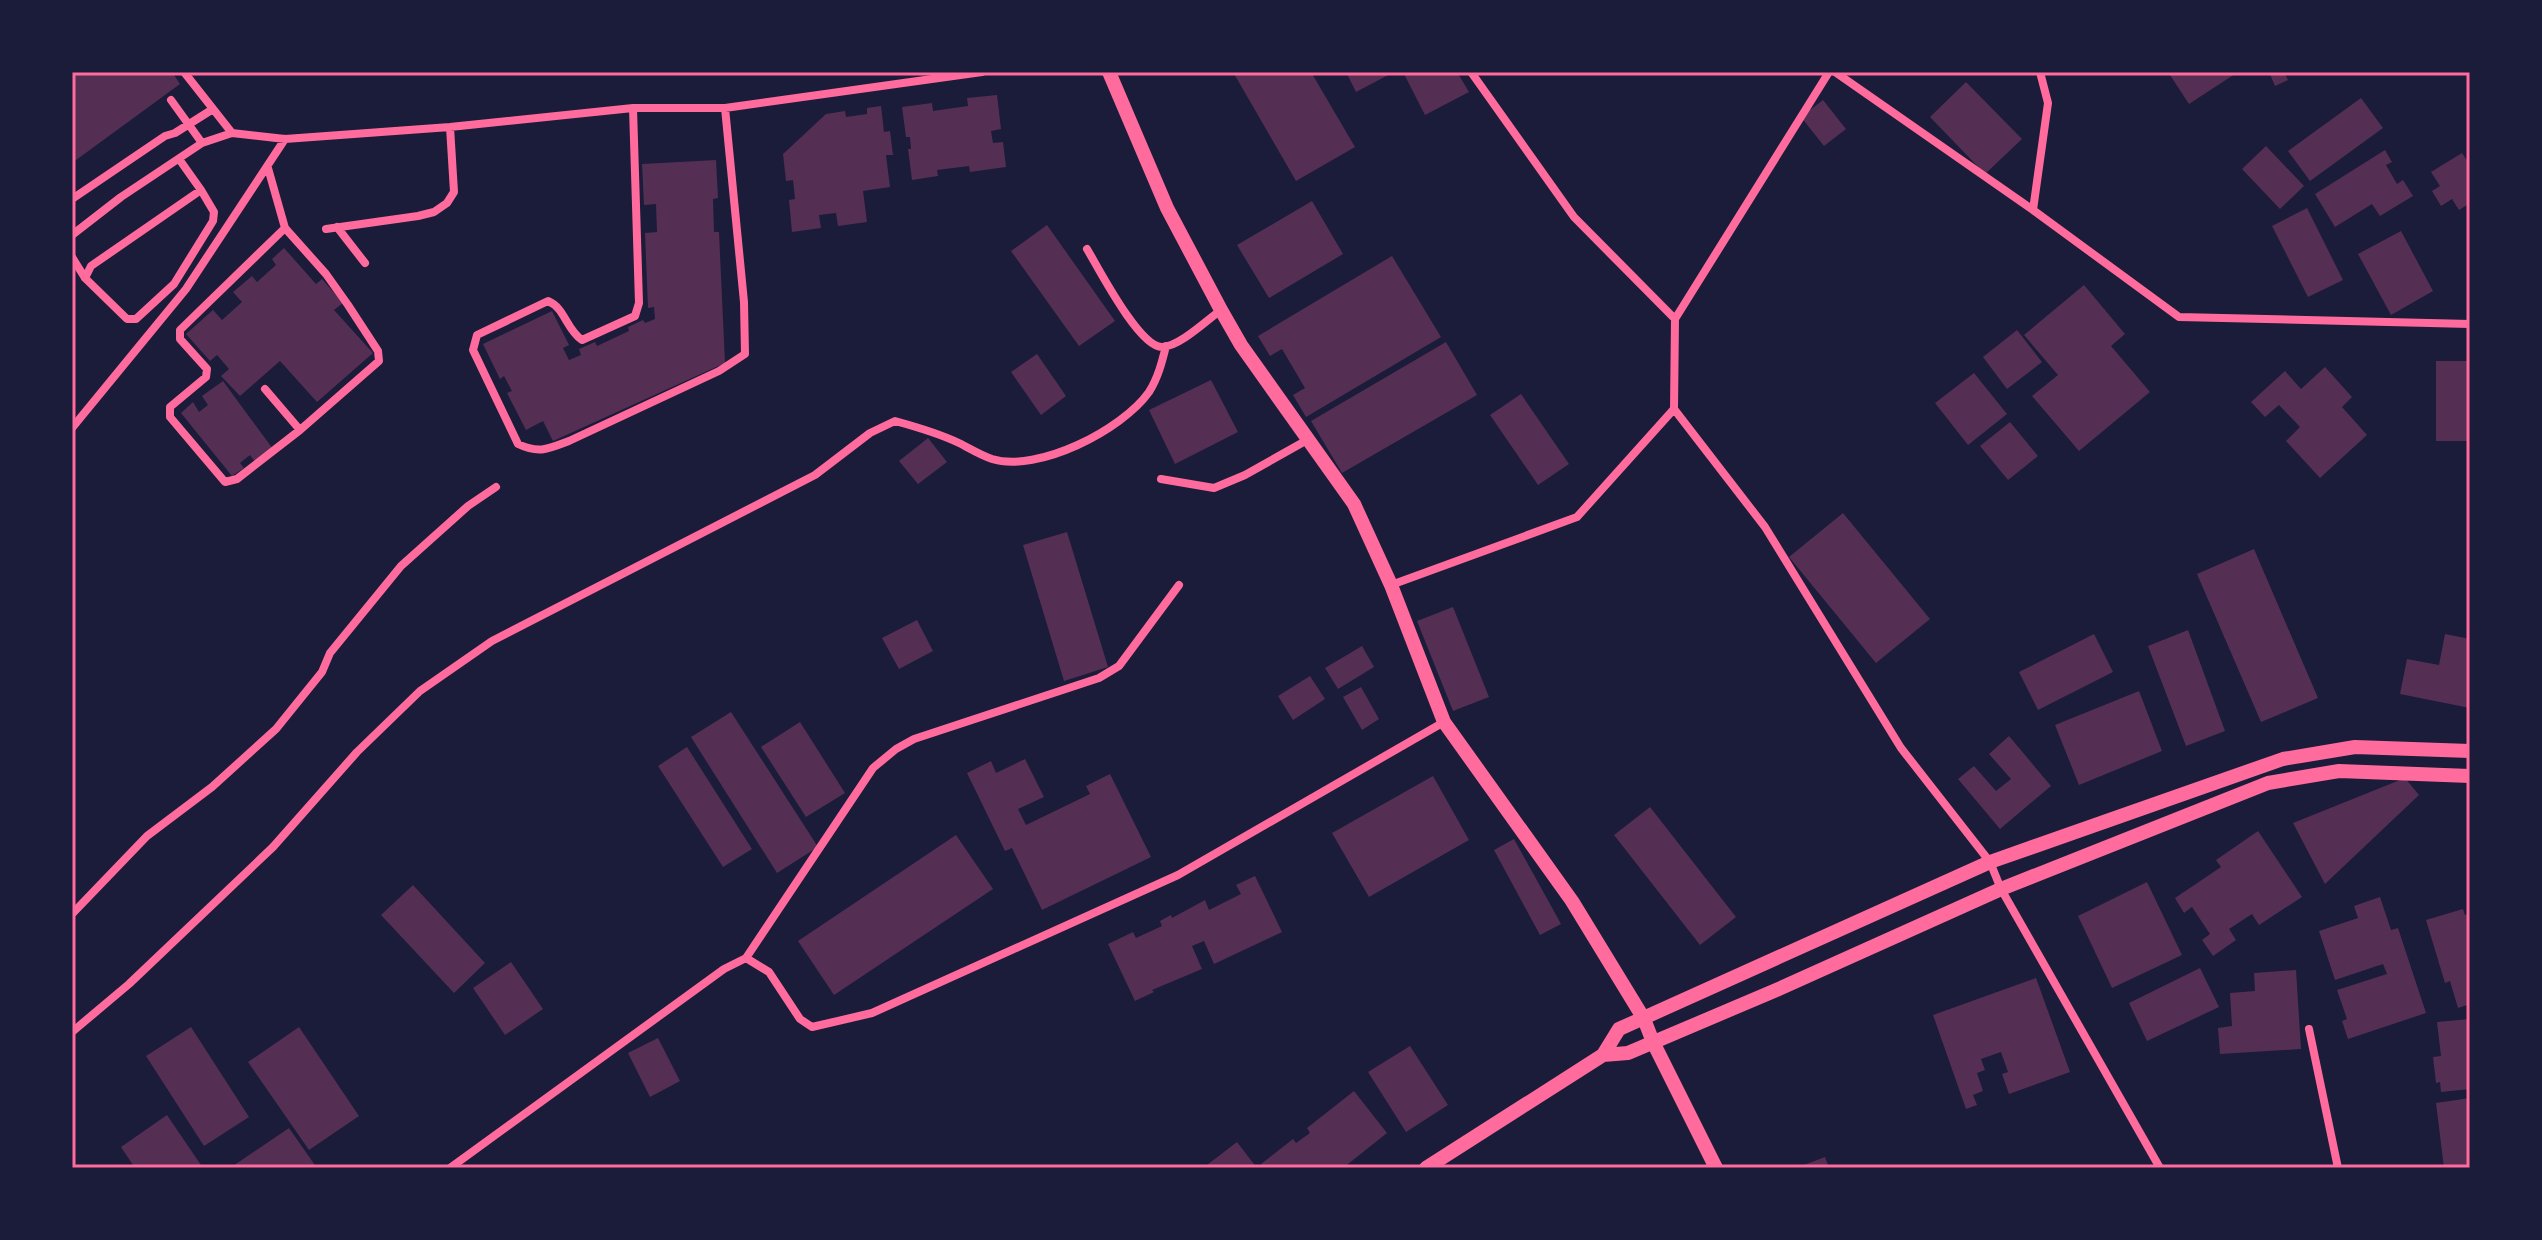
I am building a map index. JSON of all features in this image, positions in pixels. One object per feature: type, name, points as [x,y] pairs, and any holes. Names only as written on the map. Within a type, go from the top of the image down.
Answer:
[{"type":"street","points":[[184,72],[232,133]]},
{"type":"street","points":[[72,235],[121,197],[202,143],[232,133],[285,139],[450,127],[633,108],[725,108],[982,72]]},
{"type":"street","points":[[1109,72],[1167,208],[1221,310],[1241,345],[1354,504],[1391,585],[1444,722],[1572,901],[1644,1019],[1716,1168]]},
{"type":"street","points":[[1471,72],[1574,217],[1675,319]]},
{"type":"street","points":[[2160,1168],[2001,889],[1990,862],[1901,748],[1765,527],[1674,409],[1675,319],[1832,72],[2033,210],[2179,317],[2470,324]]},
{"type":"street","points":[[2033,210],[2048,103],[2040,72]]},
{"type":"street","points":[[171,100],[202,143]]},
{"type":"street","points":[[633,108],[639,303],[635,316],[582,340],[573,333],[558,305],[548,301],[477,335],[473,350],[518,444],[533,451],[569,441],[719,371],[745,354],[744,302],[725,108]]},
{"type":"street","points":[[72,199],[165,136],[213,109]]},
{"type":"street","points":[[326,229],[418,216],[434,212],[447,203],[454,192],[450,127]]},
{"type":"street","points":[[72,428],[186,289],[285,139]]},
{"type":"street","points":[[72,257],[85,278],[127,319],[136,319],[174,284],[213,221],[214,212],[179,159]]},
{"type":"street","points":[[268,168],[285,228],[326,274],[378,351],[379,361],[300,430],[237,479],[225,482],[170,417],[170,407],[206,377],[207,369],[180,339],[180,330],[285,228]]},
{"type":"street","points":[[85,278],[91,266],[201,190]]},
{"type":"street","points":[[337,227],[365,263]]},
{"type":"street","points":[[1087,249],[1133,325],[1152,345],[1174,345],[1221,310]]},
{"type":"street","points":[[72,1032],[129,984],[273,847],[357,752],[420,691],[492,641],[815,475],[870,433],[895,421],[925,429],[992,459],[1019,462],[1083,445],[1126,414],[1149,392],[1166,346]]},
{"type":"street","points":[[265,389],[300,430]]},
{"type":"street","points":[[1391,585],[1577,517],[1674,409]]},
{"type":"street","points":[[1161,479],[1214,488],[1245,475],[1309,439]]},
{"type":"street","points":[[72,914],[147,836],[212,787],[276,729],[322,672],[330,653],[401,566],[468,506],[496,487]]},
{"type":"street","points":[[450,1168],[712,977],[746,958],[873,768],[896,749],[914,739],[1099,678],[1119,666],[1179,585]]},
{"type":"street","points":[[746,958],[769,972],[800,1019],[812,1027],[872,1013],[1178,875],[1444,722]]},
{"type":"street","points":[[1426,1168],[1603,1055],[1619,1029],[1990,862],[2283,759],[2355,747],[2470,751]]},
{"type":"street","points":[[1603,1055],[1628,1053],[2001,889],[2268,783],[2339,771],[2470,776]]},
{"type":"street","points":[[2309,1029],[2338,1168]]},
{"type":"building","points":[[72,72],[172,72],[180,84],[72,163]]},
{"type":"building","points":[[1233,72],[1311,72],[1355,147],[1296,181]]},
{"type":"building","points":[[1346,72],[1394,72],[1356,92]]},
{"type":"building","points":[[1403,72],[1457,72],[1469,92],[1425,115]]},
{"type":"building","points":[[2168,72],[2238,72],[2189,104]]},
{"type":"building","points":[[2269,72],[2284,72],[2288,80],[2275,86]]},
{"type":"building","points":[[1966,82],[2022,139],[1985,174],[1930,117]]},
{"type":"building","points":[[997,95],[1001,129],[991,131],[993,143],[1003,142],[1006,167],[970,172],[969,166],[937,170],[938,176],[912,180],[908,149],[911,149],[910,137],[906,137],[902,107],[932,103],[933,111],[968,106],[967,98]]},
{"type":"building","points":[[2361,98],[2383,128],[2310,181],[2288,151]]},
{"type":"building","points":[[1823,100],[1846,129],[1824,146],[1801,117]]},
{"type":"building","points":[[881,106],[884,132],[890,131],[893,155],[886,155],[890,187],[863,191],[867,222],[838,226],[836,213],[819,215],[821,228],[792,232],[789,200],[795,199],[793,180],[786,181],[783,154],[826,114],[845,111],[846,117],[867,114],[867,108]]},
{"type":"building","points":[[2266,146],[2304,186],[2280,209],[2242,169]]},
{"type":"building","points":[[2385,150],[2392,162],[2386,165],[2397,184],[2403,180],[2413,196],[2380,216],[2372,204],[2335,227],[2315,194]]},
{"type":"building","points":[[2462,153],[2470,165],[2470,203],[2459,210],[2452,199],[2441,206],[2432,191],[2440,186],[2431,172]]},
{"type":"building","points":[[716,160],[718,198],[713,199],[714,232],[719,232],[725,363],[553,441],[543,421],[526,430],[507,393],[512,391],[504,376],[500,379],[483,344],[552,311],[569,345],[563,348],[569,360],[581,355],[579,349],[595,342],[597,346],[629,331],[628,327],[643,320],[645,323],[655,319],[654,307],[648,308],[645,233],[657,232],[656,204],[644,205],[642,164]]},
{"type":"building","points":[[1312,201],[1343,254],[1269,298],[1237,245]]},
{"type":"building","points":[[2307,208],[2343,280],[2308,297],[2272,226]]},
{"type":"building","points":[[1047,225],[1115,321],[1079,346],[1011,251]]},
{"type":"building","points":[[2401,231],[2433,291],[2391,315],[2358,254]]},
{"type":"building","points":[[284,248],[316,284],[322,279],[343,303],[334,310],[373,353],[317,402],[280,361],[240,396],[221,376],[229,369],[217,355],[210,361],[186,334],[213,310],[222,320],[242,302],[233,292],[252,276],[257,282],[276,265],[272,259]]},
{"type":"building","points":[[1392,256],[1441,337],[1306,417],[1293,395],[1305,388],[1282,349],[1270,356],[1258,336]]},
{"type":"building","points":[[2084,285],[2125,334],[2111,346],[2150,392],[2079,451],[2032,396],[2058,375],[2024,335]]},
{"type":"building","points":[[2017,330],[2042,362],[2007,389],[1983,357]]},
{"type":"building","points":[[1446,342],[1477,395],[1342,473],[1311,421]]},
{"type":"building","points":[[1037,354],[1066,396],[1041,415],[1011,372]]},
{"type":"building","points":[[2436,361],[2470,361],[2470,441],[2436,441]]},
{"type":"building","points":[[2325,367],[2352,397],[2342,407],[2367,435],[2320,478],[2286,441],[2300,427],[2279,405],[2265,417],[2251,402],[2285,371],[2301,389]]},
{"type":"building","points":[[1974,373],[2007,414],[1968,445],[1935,403]]},
{"type":"building","points":[[1211,380],[1238,432],[1175,464],[1149,410]]},
{"type":"building","points":[[223,381],[273,449],[255,462],[250,455],[240,463],[244,468],[232,476],[181,413],[193,402],[199,412],[208,405],[202,396]]},
{"type":"building","points":[[1521,394],[1569,464],[1538,485],[1490,415]]},
{"type":"building","points":[[2010,422],[2038,456],[2008,480],[1980,446]]},
{"type":"building","points":[[928,438],[947,462],[918,484],[899,461]]},
{"type":"building","points":[[1843,513],[1930,619],[1876,663],[1789,557]]},
{"type":"building","points":[[1067,532],[1108,667],[1064,681],[1023,545]]},
{"type":"building","points":[[2254,549],[2318,698],[2261,722],[2197,574]]},
{"type":"building","points":[[1453,607],[1489,697],[1453,711],[1417,621]]},
{"type":"building","points":[[917,620],[933,651],[899,669],[882,638]]},
{"type":"building","points":[[2188,630],[2225,731],[2186,746],[2148,646]]},
{"type":"building","points":[[2094,634],[2113,672],[2038,710],[2019,672]]},
{"type":"building","points":[[2445,634],[2470,639],[2470,708],[2400,694],[2407,659],[2439,665]]},
{"type":"building","points":[[1362,646],[1374,667],[1338,689],[1325,668]]},
{"type":"building","points":[[1310,676],[1325,699],[1293,720],[1278,696]]},
{"type":"building","points":[[1361,687],[1379,719],[1362,730],[1343,697]]},
{"type":"building","points":[[2139,691],[2162,751],[2079,785],[2055,725]]},
{"type":"building","points":[[731,712],[818,847],[777,873],[691,737]]},
{"type":"building","points":[[800,722],[845,793],[806,817],[761,747]]},
{"type":"building","points":[[2009,736],[2051,786],[2000,829],[1958,779],[1974,766],[1996,791],[2011,779],[1989,754]]},
{"type":"building","points":[[687,747],[752,849],[723,867],[658,766]]},
{"type":"building","points":[[1025,759],[1044,797],[1018,809],[1026,825],[1090,794],[1086,786],[1110,774],[1151,857],[1042,910],[1012,848],[1005,851],[967,773],[991,761],[996,773]]},
{"type":"building","points":[[1433,776],[1469,840],[1369,897],[1332,833]]},
{"type":"building","points":[[2405,778],[2419,795],[2325,884],[2293,823]]},
{"type":"building","points":[[1650,807],[1736,917],[1700,945],[1614,835]]},
{"type":"building","points":[[2258,831],[2302,897],[2259,925],[2252,914],[2229,929],[2236,940],[2213,956],[2202,940],[2210,934],[2192,907],[2184,913],[2175,898],[2221,867],[2216,860]]},
{"type":"building","points":[[956,835],[993,889],[834,995],[798,941]]},
{"type":"building","points":[[1514,839],[1561,924],[1540,935],[1494,850]]},
{"type":"building","points":[[1255,876],[1282,932],[1214,964],[1204,941],[1192,946],[1202,969],[1152,990],[1154,992],[1135,1001],[1108,944],[1133,932],[1136,938],[1162,926],[1160,921],[1205,900],[1209,910],[1241,894],[1236,885]]},
{"type":"building","points":[[2147,882],[2182,955],[2112,988],[2078,916]]},
{"type":"building","points":[[413,885],[485,963],[454,993],[381,915]]},
{"type":"building","points":[[2380,897],[2391,930],[2398,928],[2426,1013],[2348,1039],[2342,1021],[2347,1019],[2337,990],[2387,974],[2383,964],[2335,980],[2319,931],[2358,918],[2354,906]]},
{"type":"building","points":[[2463,909],[2465,915],[2470,913],[2470,1004],[2458,1008],[2450,981],[2445,983],[2426,920]]},
{"type":"building","points":[[511,962],[543,1009],[505,1035],[473,988]]},
{"type":"building","points":[[2200,968],[2219,1007],[2147,1041],[2129,1003]]},
{"type":"building","points":[[2296,970],[2301,1049],[2220,1054],[2218,1028],[2232,1026],[2230,993],[2255,991],[2254,973]]},
{"type":"building","points":[[2036,978],[2070,1072],[2009,1094],[2002,1074],[2008,1072],[2001,1052],[1981,1059],[1985,1070],[1977,1073],[1983,1091],[1973,1095],[1977,1105],[1966,1109],[1933,1015]]},
{"type":"building","points":[[2470,1019],[2470,1089],[2441,1092],[2440,1082],[2436,1083],[2433,1057],[2441,1056],[2437,1022]]},
{"type":"building","points":[[191,1027],[249,1117],[204,1146],[146,1056]]},
{"type":"building","points":[[299,1027],[359,1116],[309,1150],[248,1062]]},
{"type":"building","points":[[658,1038],[680,1081],[650,1097],[628,1053]]},
{"type":"building","points":[[1410,1046],[1448,1105],[1406,1132],[1368,1072]]},
{"type":"building","points":[[1354,1091],[1387,1133],[1343,1168],[1265,1168],[1261,1164],[1293,1139],[1296,1143],[1310,1133],[1307,1128]]},
{"type":"building","points":[[2470,1098],[2470,1168],[2444,1168],[2436,1103]]},
{"type":"building","points":[[167,1115],[203,1168],[135,1168],[121,1147]]},
{"type":"building","points":[[289,1128],[317,1168],[230,1168]]},
{"type":"building","points":[[1237,1142],[1257,1168],[1203,1168]]},
{"type":"building","points":[[1825,1157],[1829,1168],[1796,1168]]}]
